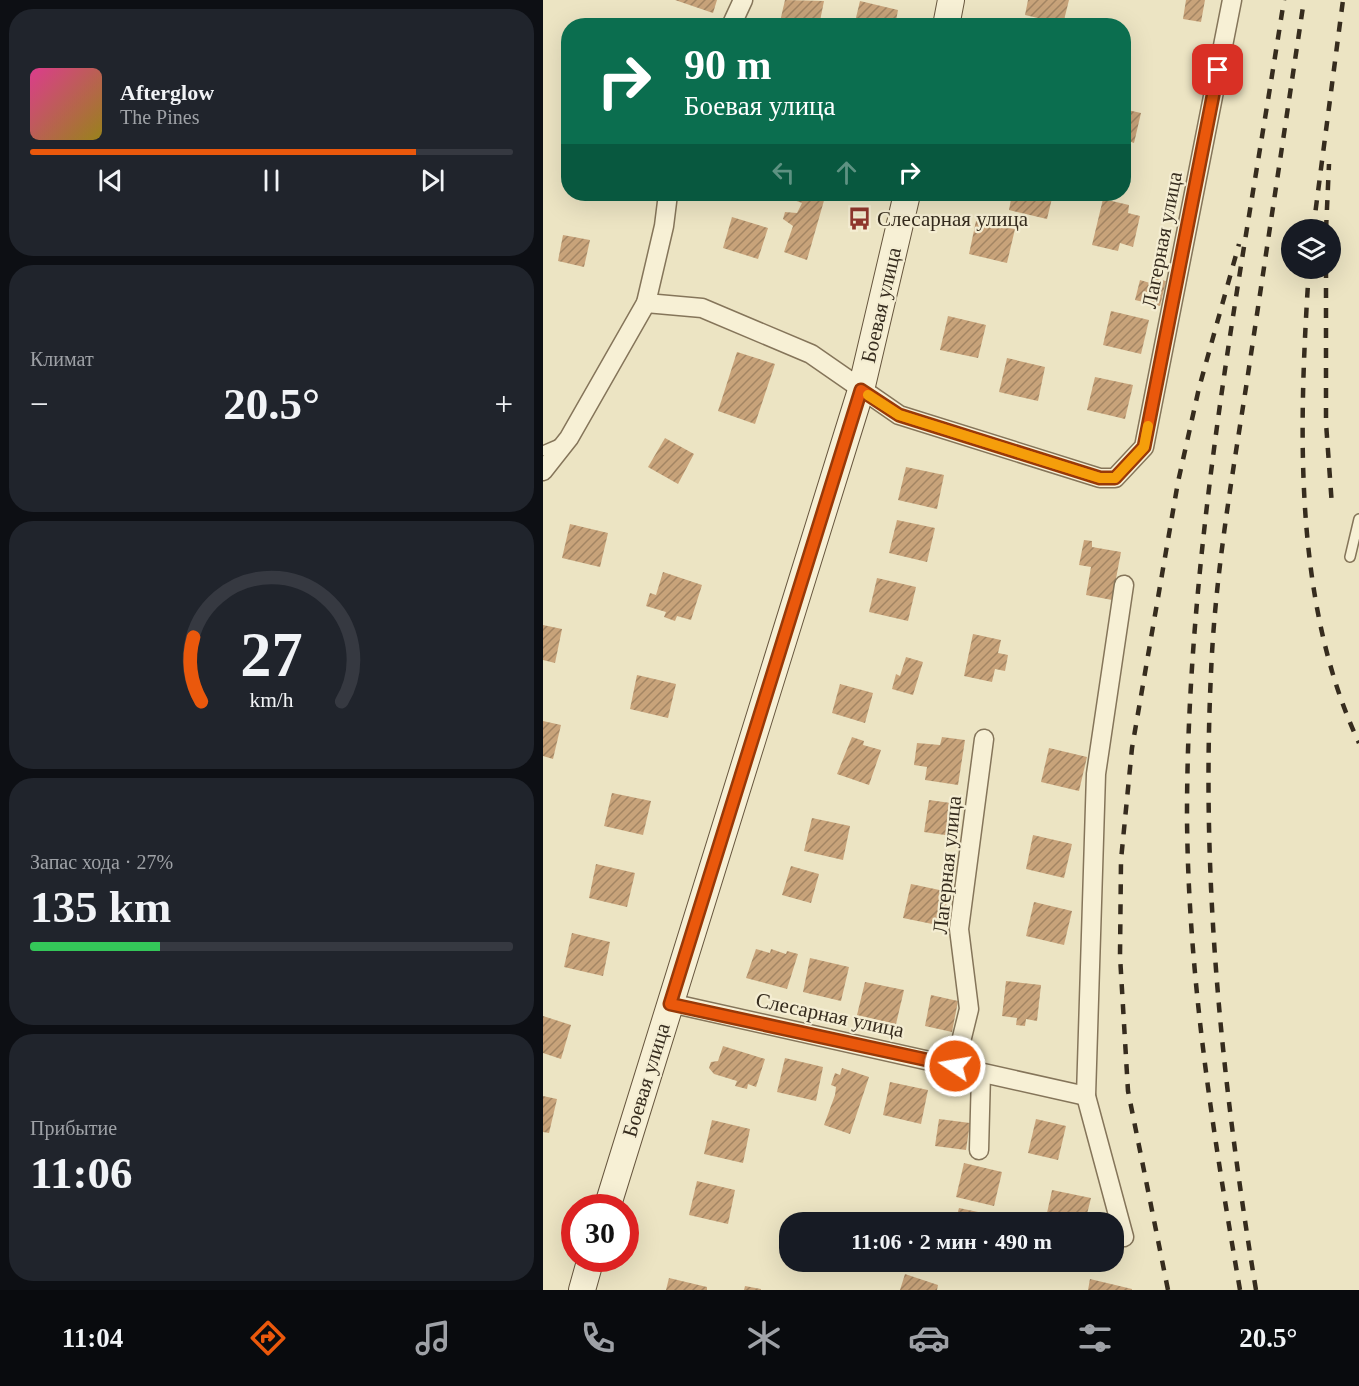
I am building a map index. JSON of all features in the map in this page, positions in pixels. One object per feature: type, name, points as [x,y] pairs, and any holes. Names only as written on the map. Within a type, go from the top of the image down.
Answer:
[{"type":"main road","points":[[948,18],[951,0]]},
{"type":"main road","name":"Боевая улица","points":[[611,1194],[861,390],[905,201]]},
{"type":"main road","points":[[582,1290],[587,1272]]},
{"type":"street","points":[[735,18],[743,0]]},
{"type":"street","name":"Лагерная улица","points":[[861,390],[899,415],[1100,478],[1115,478],[1144,447],[1232,0]]},
{"type":"street","points":[[543,471],[569,438],[647,303],[665,226],[668,201]]},
{"type":"street","points":[[647,303],[702,308],[732,323],[811,354],[861,390]]},
{"type":"street","points":[[1117,1212],[1086,1096],[1096,774],[1124,585]]},
{"type":"street","name":"Лагерная улица","points":[[955,1066],[969,1010],[959,930],[984,739]]},
{"type":"street","name":"Слесарная улица","points":[[670,1004],[1086,1096]]},
{"type":"street","points":[[979,1150],[981,1072]]},
{"type":"lane","points":[[543,451],[569,438]]},
{"type":"lane","points":[[1350,557],[1359,519]]},
{"type":"building","points":[[675,0],[717,0],[713,13]]},
{"type":"building","points":[[785,0],[824,1],[821,18],[781,18]]},
{"type":"building","points":[[1028,0],[1069,0],[1064,18],[1038,18],[1025,15]]},
{"type":"building","points":[[1186,0],[1205,0],[1201,22],[1183,19]]},
{"type":"building","points":[[860,1],[898,10],[896,18],[856,18]]},
{"type":"building","points":[[1131,111],[1141,113],[1134,143],[1131,142]]},
{"type":"building","points":[[796,201],[824,201],[807,260],[784,252],[793,226],[783,219],[785,212],[797,213],[802,203]]},
{"type":"building","points":[[1011,201],[1051,201],[1047,219],[1009,210]]},
{"type":"building","points":[[1103,201],[1129,205],[1128,213],[1140,216],[1133,247],[1120,243],[1118,251],[1092,245]]},
{"type":"building","points":[[732,217],[768,228],[758,259],[723,248]]},
{"type":"building","points":[[976,221],[1015,229],[1007,263],[969,254]]},
{"type":"building","points":[[563,235],[590,240],[584,267],[558,261]]},
{"type":"building","points":[[1151,278],[1166,281],[1160,306],[1135,300],[1140,280],[1150,283]]},
{"type":"building","points":[[1111,311],[1149,320],[1141,354],[1103,345]]},
{"type":"building","points":[[948,316],[986,325],[978,358],[940,350]]},
{"type":"building","points":[[737,352],[775,364],[755,424],[718,411]]},
{"type":"building","points":[[1007,358],[1045,367],[1038,401],[999,392]]},
{"type":"building","points":[[1095,377],[1133,385],[1125,419],[1087,410]]},
{"type":"building","points":[[665,438],[694,454],[678,484],[648,467]]},
{"type":"building","points":[[906,467],[944,475],[937,509],[898,500]]},
{"type":"building","points":[[897,520],[935,528],[927,562],[889,553]]},
{"type":"building","points":[[570,524],[608,533],[600,567],[562,558]]},
{"type":"building","points":[[1084,540],[1092,541],[1092,547],[1121,552],[1112,600],[1086,595],[1091,567],[1079,565]]},
{"type":"building","points":[[663,572],[702,585],[691,620],[677,616],[675,621],[664,617],[666,612],[646,606],[650,593],[656,595]]},
{"type":"building","points":[[877,578],[916,587],[908,621],[869,612]]},
{"type":"building","points":[[543,625],[562,629],[555,663],[543,660]]},
{"type":"building","points":[[973,634],[1001,640],[998,653],[1008,655],[1005,671],[995,669],[992,682],[964,676]]},
{"type":"building","points":[[906,657],[923,662],[913,695],[892,689],[896,674],[900,676]]},
{"type":"building","points":[[637,675],[676,684],[668,718],[630,709]]},
{"type":"building","points":[[840,684],[873,693],[865,723],[832,713]]},
{"type":"building","points":[[543,721],[561,725],[553,759],[543,756]]},
{"type":"building","points":[[852,737],[864,741],[863,745],[881,750],[869,785],[837,774]]},
{"type":"building","points":[[942,737],[965,740],[958,785],[925,780],[927,767],[914,765],[917,743],[940,745]]},
{"type":"building","points":[[1049,748],[1087,757],[1079,791],[1041,782]]},
{"type":"building","points":[[612,793],[651,801],[643,835],[604,826]]},
{"type":"building","points":[[929,800],[958,804],[952,836],[924,832]]},
{"type":"building","points":[[812,818],[850,826],[843,860],[804,851]]},
{"type":"building","points":[[1033,835],[1072,844],[1064,878],[1026,869]]},
{"type":"building","points":[[596,864],[635,873],[627,907],[589,898]]},
{"type":"building","points":[[791,866],[819,874],[811,903],[782,895]]},
{"type":"building","points":[[911,884],[949,892],[942,926],[903,918]]},
{"type":"building","points":[[1034,902],[1072,911],[1064,945],[1026,936]]},
{"type":"building","points":[[572,933],[610,942],[603,976],[564,967]]},
{"type":"building","points":[[756,949],[770,953],[771,949],[786,954],[787,951],[798,954],[787,989],[746,978]]},
{"type":"building","points":[[810,958],[849,967],[841,1001],[803,992]]},
{"type":"building","points":[[1006,981],[1041,985],[1037,1021],[1026,1019],[1025,1026],[1016,1025],[1017,1018],[1002,1016]]},
{"type":"building","points":[[865,982],[904,990],[896,1024],[857,1015]]},
{"type":"building","points":[[931,995],[958,1001],[952,1032],[925,1026]]},
{"type":"building","points":[[543,1016],[571,1025],[561,1059],[543,1053]]},
{"type":"building","points":[[723,1046],[765,1059],[756,1087],[748,1084],[747,1089],[735,1086],[737,1081],[714,1074],[709,1068],[711,1062],[718,1061]]},
{"type":"building","points":[[785,1058],[823,1067],[816,1101],[777,1092]]},
{"type":"building","points":[[842,1068],[869,1077],[850,1134],[824,1125],[835,1095],[836,1087],[831,1085],[835,1073],[840,1075]]},
{"type":"building","points":[[890,1082],[928,1090],[921,1124],[883,1115]]},
{"type":"building","points":[[543,1096],[557,1099],[549,1133],[543,1132]]},
{"type":"building","points":[[939,1119],[970,1123],[966,1150],[935,1146]]},
{"type":"building","points":[[1036,1119],[1066,1126],[1058,1160],[1028,1153]]},
{"type":"building","points":[[712,1120],[750,1129],[743,1163],[704,1154]]},
{"type":"building","points":[[964,1163],[1002,1172],[994,1206],[956,1197]]},
{"type":"building","points":[[697,1181],[735,1190],[728,1224],[689,1215]]},
{"type":"building","points":[[1052,1190],[1091,1198],[1088,1212],[1047,1212]]},
{"type":"building","points":[[959,1208],[978,1212],[958,1212]]},
{"type":"building","points":[[905,1274],[938,1285],[937,1290],[900,1290]]},
{"type":"building","points":[[669,1278],[707,1287],[707,1290],[666,1290]]},
{"type":"building","points":[[1090,1279],[1132,1289],[1132,1290],[1088,1290]]},
{"type":"building","points":[[745,1286],[761,1289],[761,1290],[744,1290]]},
{"type":"railway","points":[[1240,1290],[1220,1172],[1197,995],[1188,876],[1189,713],[1196,611],[1220,406],[1284,0]]},
{"type":"railway","points":[[1256,1290],[1233,1136],[1217,982],[1209,828],[1211,673],[1216,600],[1225,527],[1304,0]]},
{"type":"railway","points":[[1314,219],[1343,0]]},
{"type":"railway","points":[[1326,219],[1329,164]]},
{"type":"railway","points":[[1168,1290],[1128,1091],[1120,956],[1121,860],[1132,748],[1178,482],[1199,388],[1239,244]]},
{"type":"railway","points":[[1308,279],[1303,388],[1303,449],[1305,510],[1311,571],[1322,630],[1337,688],[1359,743]]},
{"type":"railway","points":[[1326,279],[1326,423],[1332,506]]},
{"type":"slow traffic","points":[[868,395],[899,415],[1100,478],[1115,478],[1144,447],[1148,426]]},
{"type":"place","name":"Слесарная улица","points":[[859,219]]},
{"type":"route","points":[[955,1066],[670,1004],[861,390],[899,415],[1100,478],[1115,478],[1144,447],[1218,70]]}]
